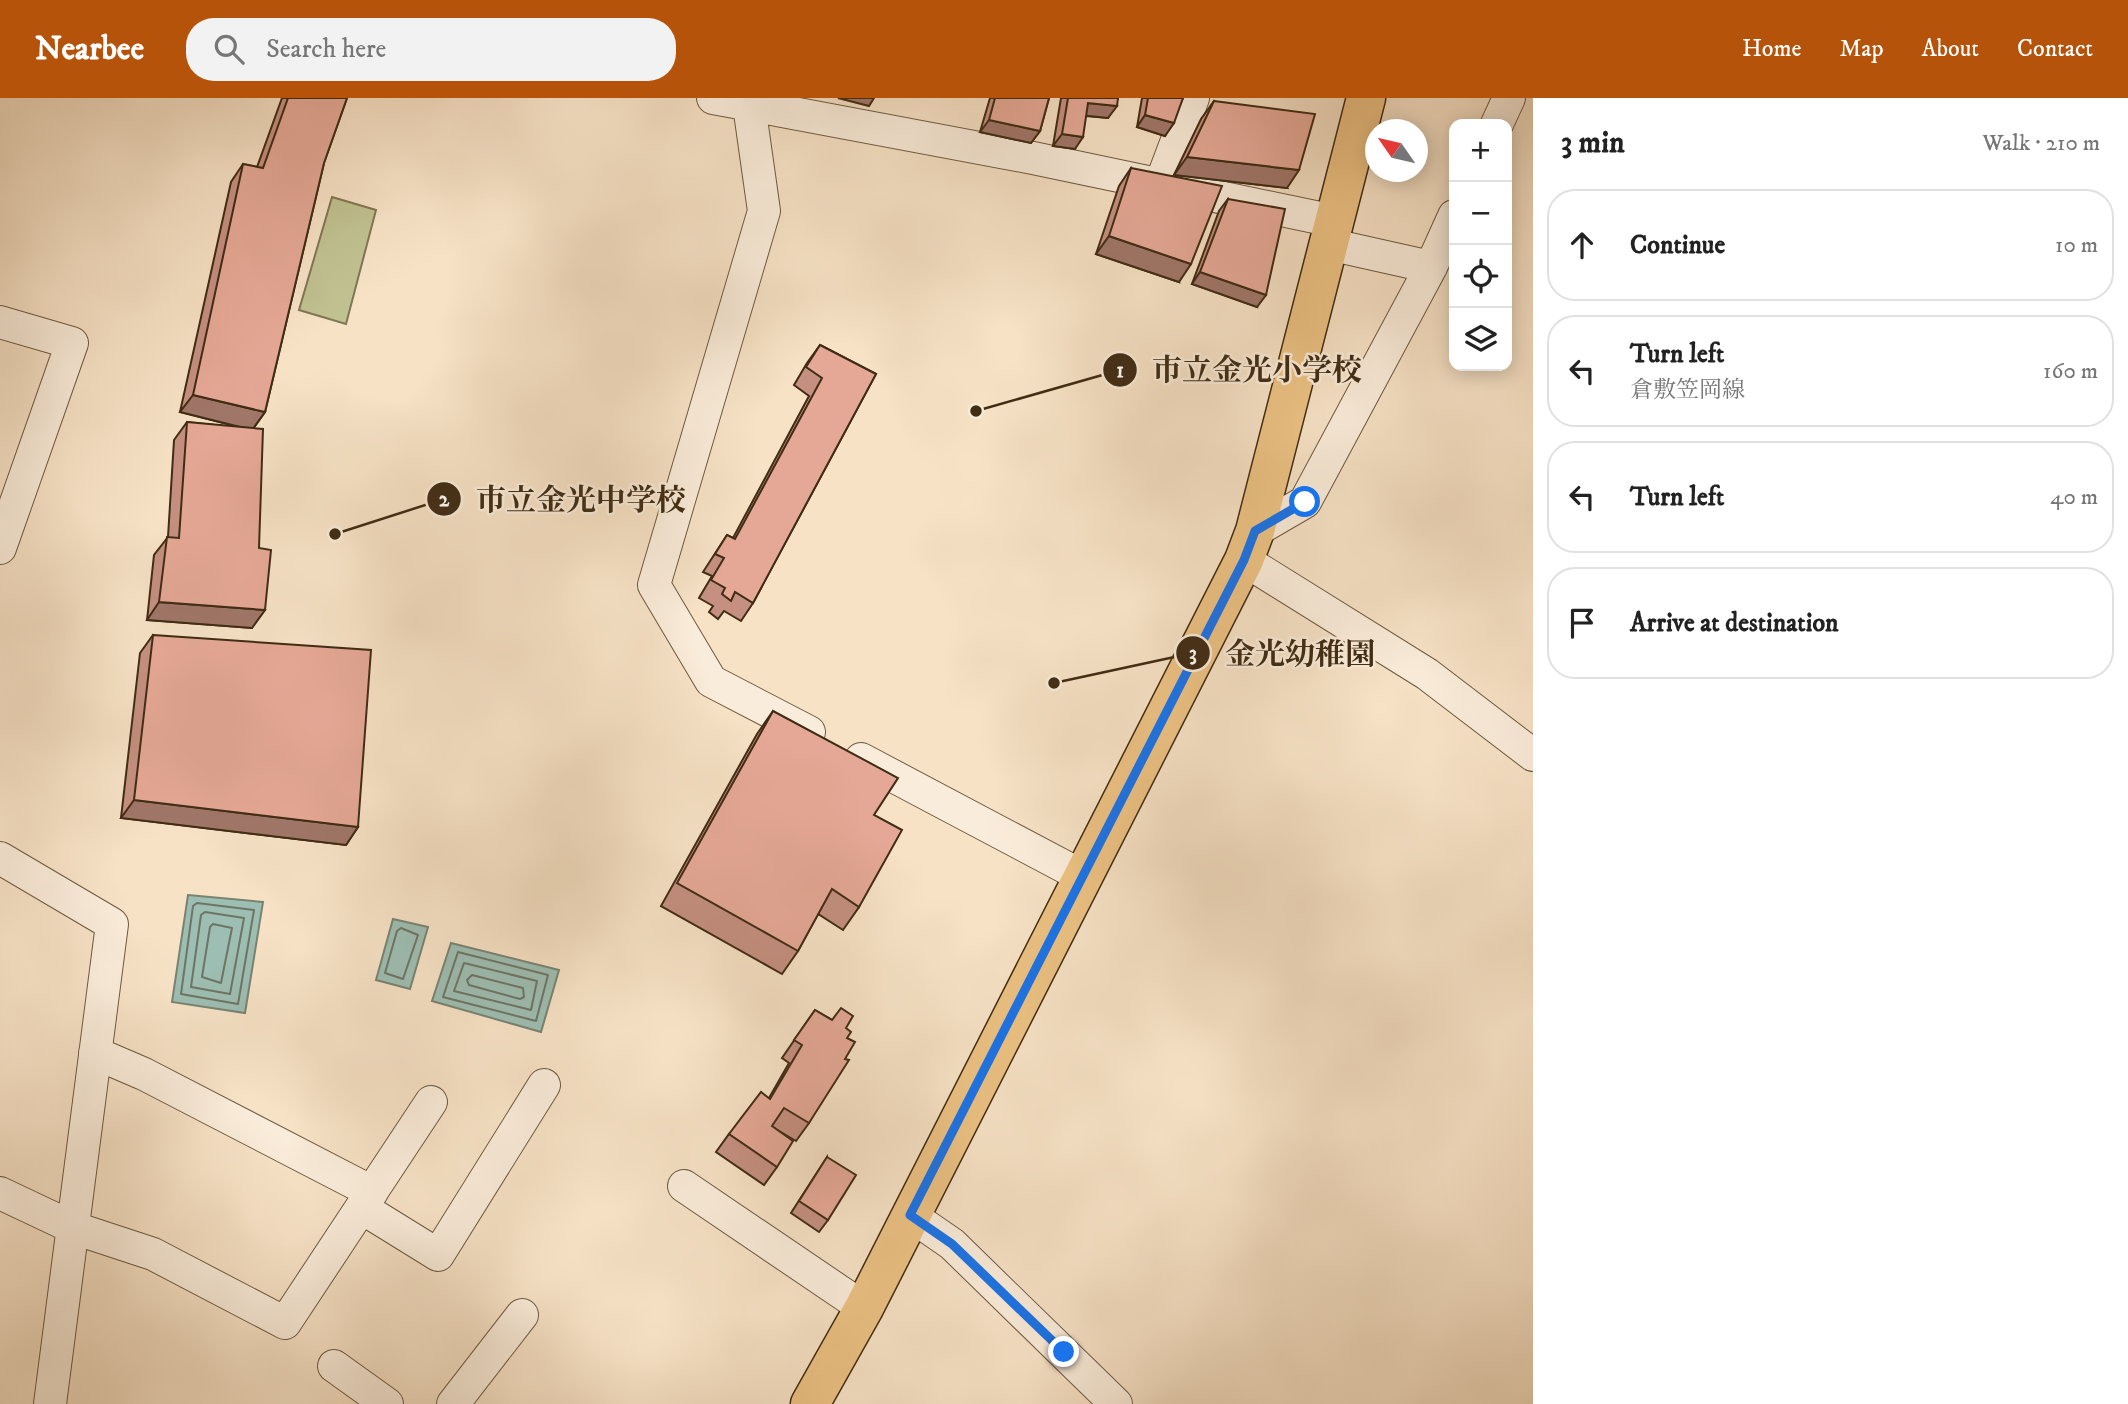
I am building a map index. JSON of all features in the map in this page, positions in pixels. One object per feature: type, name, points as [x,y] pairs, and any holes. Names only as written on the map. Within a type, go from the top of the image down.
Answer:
[{"type":"main road","points":[[810,1404],[864,1308],[1250,546],[1366,98]]},
{"type":"street","points":[[713,98],[747,100],[1161,183],[1331,232],[1431,267]]},
{"type":"street","points":[[1161,183],[1193,98]]},
{"type":"street","points":[[1499,119],[1509,98]]},
{"type":"street","points":[[747,100],[764,211],[654,585],[711,681],[1082,876]]},
{"type":"street","points":[[1449,227],[1431,267],[1305,502],[1250,546],[1427,674],[1533,755]]},
{"type":"street","points":[[0,322],[72,343],[0,548]]},
{"type":"street","points":[[0,858],[112,924],[50,1404]]},
{"type":"street","points":[[95,1053],[145,1074],[367,1200],[438,1255],[544,1085]]},
{"type":"street","points":[[0,1193],[74,1228],[153,1254],[285,1323],[431,1102]]},
{"type":"street","points":[[684,1186],[864,1308]]},
{"type":"street","points":[[910,1215],[952,1244],[1116,1404]]},
{"type":"street","points":[[453,1404],[522,1315]]},
{"type":"street","points":[[334,1366],[387,1404]]},
{"type":"green space","points":[[332,197],[376,210],[346,324],[299,310]]},
{"type":"water","points":[[188,895],[263,902],[245,1013],[172,1002]]},
{"type":"water","points":[[393,919],[428,927],[410,989],[376,980]]},
{"type":"water","points":[[451,943],[559,970],[541,1032],[432,1001]]},
{"type":"building","points":[[288,98],[347,98],[324,163],[265,412],[193,395],[243,164],[263,168]]},
{"type":"building","points":[[995,98],[1049,98],[1040,131],[989,120]]},
{"type":"building","points":[[1068,98],[1118,98],[1117,106],[1088,103],[1083,137],[1062,134]]},
{"type":"building","points":[[1148,98],[1183,98],[1174,123],[1145,115]]},
{"type":"building","points":[[1214,101],[1315,114],[1299,170],[1187,157]]},
{"type":"building","points":[[1131,168],[1222,186],[1191,264],[1109,236]]},
{"type":"building","points":[[1228,199],[1285,209],[1266,295],[1200,272]]},
{"type":"building","points":[[820,345],[876,374],[753,603],[735,592],[731,601],[722,594],[725,588],[711,580],[724,558],[715,554],[727,535],[735,539],[822,378],[806,367]]},
{"type":"building","points":[[187,422],[263,429],[259,548],[271,550],[265,610],[159,602],[167,537],[179,538]]},
{"type":"building","points":[[153,635],[371,650],[358,827],[134,800]]},
{"type":"building","points":[[773,711],[898,778],[874,815],[902,830],[859,907],[832,889],[798,951],[677,883]]},
{"type":"building","points":[[841,1008],[853,1016],[846,1028],[851,1032],[847,1038],[855,1042],[845,1059],[849,1060],[809,1123],[784,1108],[772,1126],[793,1141],[777,1167],[729,1134],[761,1092],[770,1099],[802,1045],[794,1040],[815,1010],[832,1020]]},
{"type":"building","points":[[827,1157],[856,1175],[828,1220],[799,1201]]},
{"type":"place","name":"市立金光小学校","points":[[976,411]]},
{"type":"place","name":"市立金光中学校","points":[[335,534]]},
{"type":"place","name":"金光幼稚園","points":[[1054,683]]},
{"type":"route","points":[[1064,1352],[952,1244],[910,1215],[1244,560],[1255,531],[1305,502]]}]
